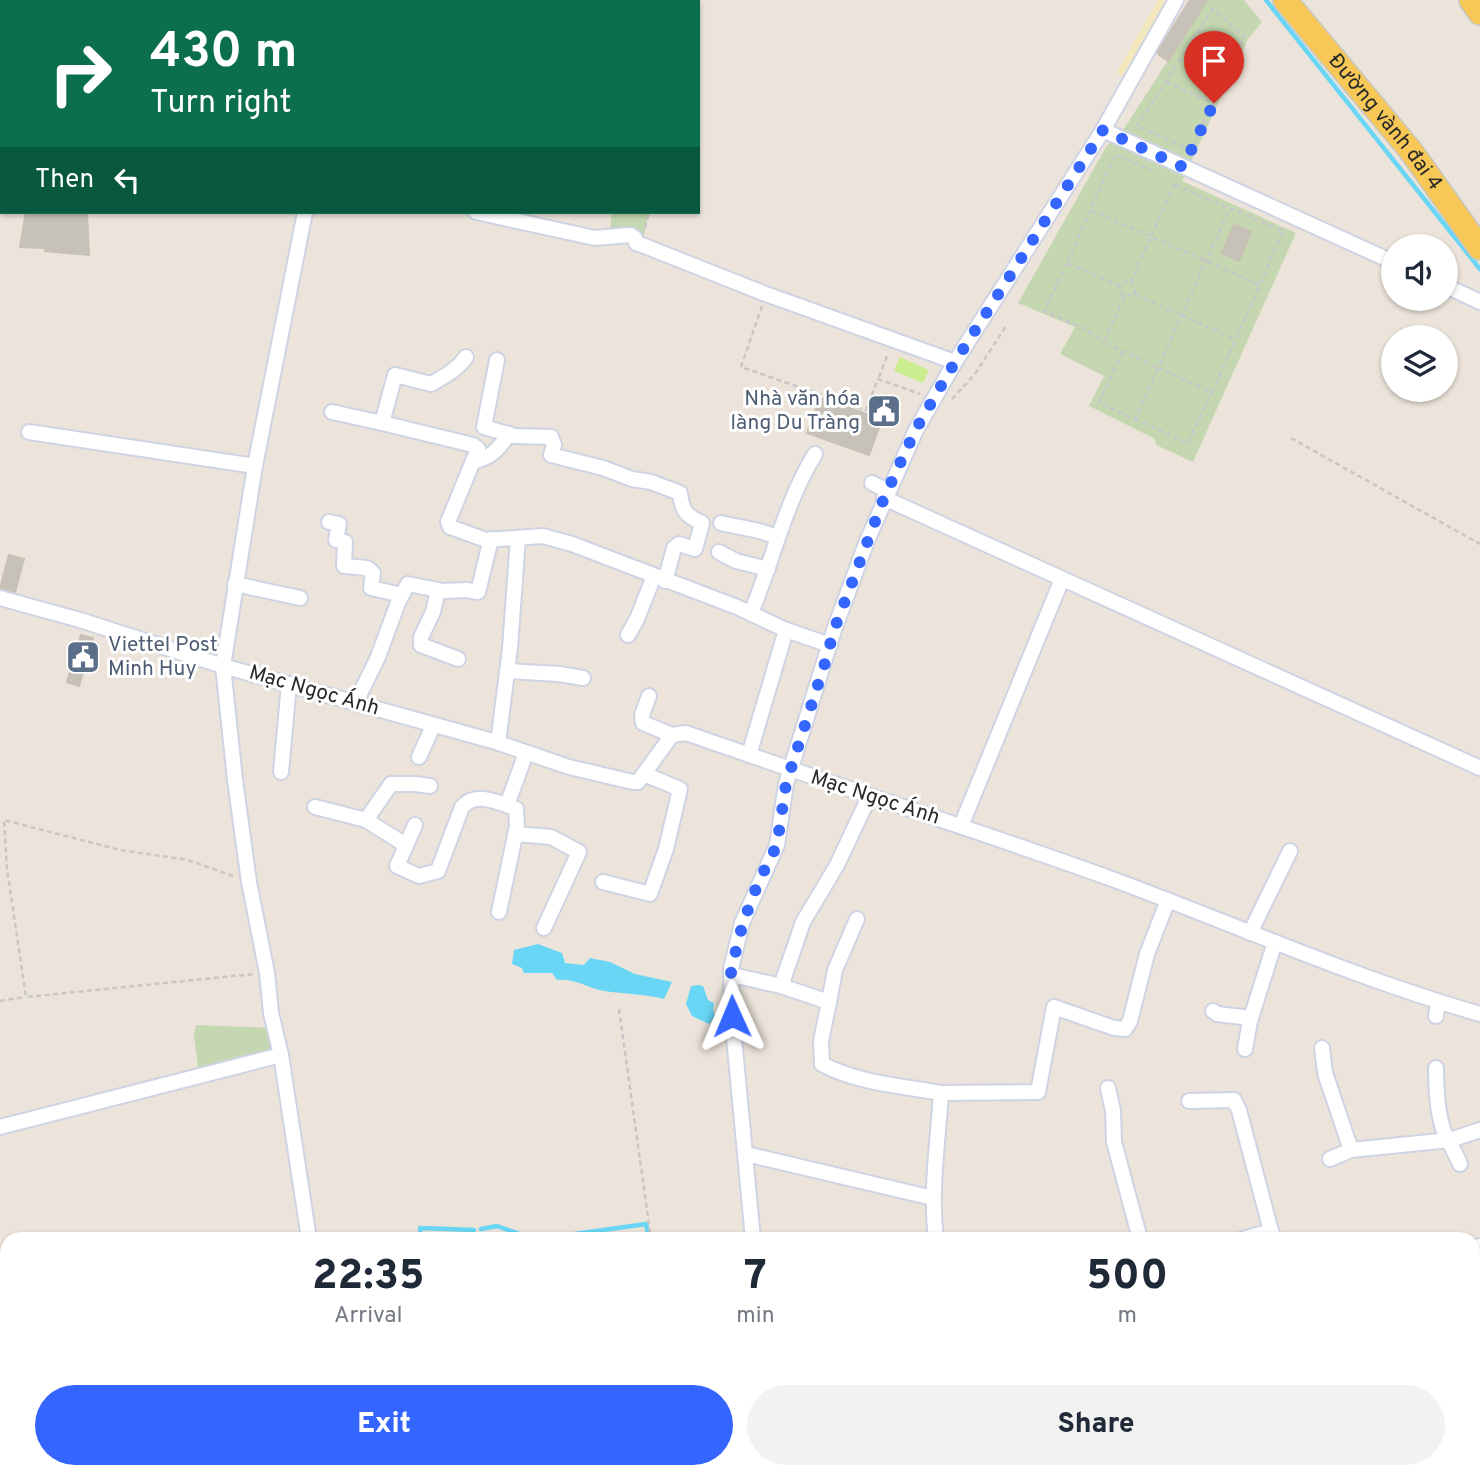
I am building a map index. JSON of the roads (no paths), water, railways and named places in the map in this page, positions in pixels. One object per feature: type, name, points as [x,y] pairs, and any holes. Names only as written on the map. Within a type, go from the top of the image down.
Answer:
[{"type":"main road","name":"Đường vành đai 4","points":[[1285,0],[1411,151],[1480,248]]},
{"type":"main road","points":[[1471,0],[1480,13]]},
{"type":"street","points":[[752,1232],[732,1016],[732,975],[743,923],[758,883],[777,845],[786,784],[830,645],[886,495],[927,397],[955,362],[1103,130],[1176,0]]},
{"type":"street","points":[[1103,130],[1178,177],[1381,257]]},
{"type":"street","points":[[305,214],[255,466],[223,666],[249,882],[268,973],[271,1013],[281,1055],[308,1232]]},
{"type":"street","points":[[485,214],[595,238],[633,236],[636,243],[738,284],[955,362]]},
{"type":"street","points":[[1458,292],[1480,302]]},
{"type":"street","points":[[382,424],[395,375],[431,384],[445,374],[457,370],[466,357]]},
{"type":"street","points":[[497,359],[484,426],[509,434],[551,437],[554,445],[551,455],[665,492],[680,493],[683,511],[702,523],[695,550],[679,544],[674,548],[628,635]]},
{"type":"street","points":[[332,412],[473,445],[478,449],[447,522],[450,527],[486,540],[543,536],[553,538],[830,645]]},
{"type":"street","points":[[29,432],[255,466]]},
{"type":"street","points":[[473,461],[484,460],[497,450],[509,434]]},
{"type":"street","points":[[751,613],[788,507],[815,454]]},
{"type":"street","points":[[872,483],[886,495],[1062,579],[1480,768]]},
{"type":"street","points":[[329,522],[340,524],[336,540],[345,542],[344,566],[367,568],[373,573],[371,588],[402,595]]},
{"type":"street","points":[[721,523],[749,530],[758,529],[777,537]]},
{"type":"street","points":[[498,743],[508,671],[518,538]]},
{"type":"street","points":[[356,702],[408,584],[439,590],[478,592],[491,539]]},
{"type":"street","points":[[719,552],[736,561],[768,569]]},
{"type":"street","points":[[961,826],[1062,579]]},
{"type":"street","points":[[235,584],[300,598]]},
{"type":"street","points":[[439,590],[433,612],[421,637],[421,645],[458,659]]},
{"type":"street","name":"Mạc Ngọc Ánh","points":[[0,598],[223,666],[498,743],[569,767],[635,782],[644,774]]},
{"type":"street","points":[[748,755],[786,629]]},
{"type":"street","points":[[508,671],[583,678]]},
{"type":"street","points":[[281,772],[289,684]]},
{"type":"street","name":"Mạc Ngọc Ánh","points":[[649,696],[642,715],[643,723],[673,735],[686,733],[961,826],[1168,900],[1437,1009],[1480,1014]]},
{"type":"street","points":[[419,757],[433,726]]},
{"type":"street","points":[[603,882],[650,894],[666,849],[680,789],[644,774],[673,735]]},
{"type":"street","points":[[507,805],[526,753]]},
{"type":"street","points":[[366,820],[391,784],[415,783],[430,786]]},
{"type":"street","points":[[415,825],[397,866],[419,876],[438,872],[462,807],[468,800],[476,797],[516,809],[515,834],[499,912]]},
{"type":"street","points":[[780,986],[803,922],[836,865],[869,797]]},
{"type":"street","points":[[315,807],[366,820],[401,842],[405,848]]},
{"type":"street","points":[[515,834],[551,837],[579,852],[544,928]]},
{"type":"street","points":[[1250,933],[1290,851]]},
{"type":"street","points":[[857,919],[835,970],[821,1041],[822,1064],[867,1080],[941,1093],[1038,1092],[1054,1007],[1114,1028],[1125,1028],[1130,1021],[1147,954],[1168,900]]},
{"type":"street","points":[[1245,1049],[1251,1018],[1275,942]]},
{"type":"street","points":[[732,975],[780,986],[829,1002]]},
{"type":"street","points":[[1213,1011],[1217,1014],[1251,1018]]},
{"type":"street","points":[[1322,1048],[1325,1073],[1351,1150]]},
{"type":"street","points":[[0,1127],[281,1055]]},
{"type":"street","points":[[1436,1068],[1444,1132],[1460,1164]]},
{"type":"street","points":[[1108,1088],[1113,1111],[1114,1142],[1138,1232]]},
{"type":"street","points":[[934,1232],[933,1198],[941,1093]]},
{"type":"street","points":[[1189,1101],[1234,1100],[1272,1232]]},
{"type":"street","points":[[1330,1159],[1351,1150],[1450,1140],[1480,1130]]},
{"type":"street","points":[[746,1154],[933,1198]]},
{"type":"water","points":[[538,944],[562,953],[565,963],[584,965],[590,958],[610,962],[635,974],[672,982],[664,999],[598,990],[570,980],[557,980],[552,973],[524,973],[522,968],[512,964],[514,950]]},
{"type":"water","points":[[691,986],[703,986],[708,1000],[714,1003],[715,1017],[709,1024],[692,1016],[686,1004]]},
{"type":"waterway","points":[[1266,0],[1480,269]]},
{"type":"waterway","points":[[589,1232],[646,1224],[648,1232]]},
{"type":"waterway","points":[[481,1229],[497,1226],[514,1232]]},
{"type":"waterway","points":[[420,1232],[420,1228],[474,1230]]},
{"type":"place","name":"Nhà văn hóa làng Du Tràng","points":[[884,411]]},
{"type":"place","name":"Viettel Post Minh Huy","points":[[83,657]]}]
